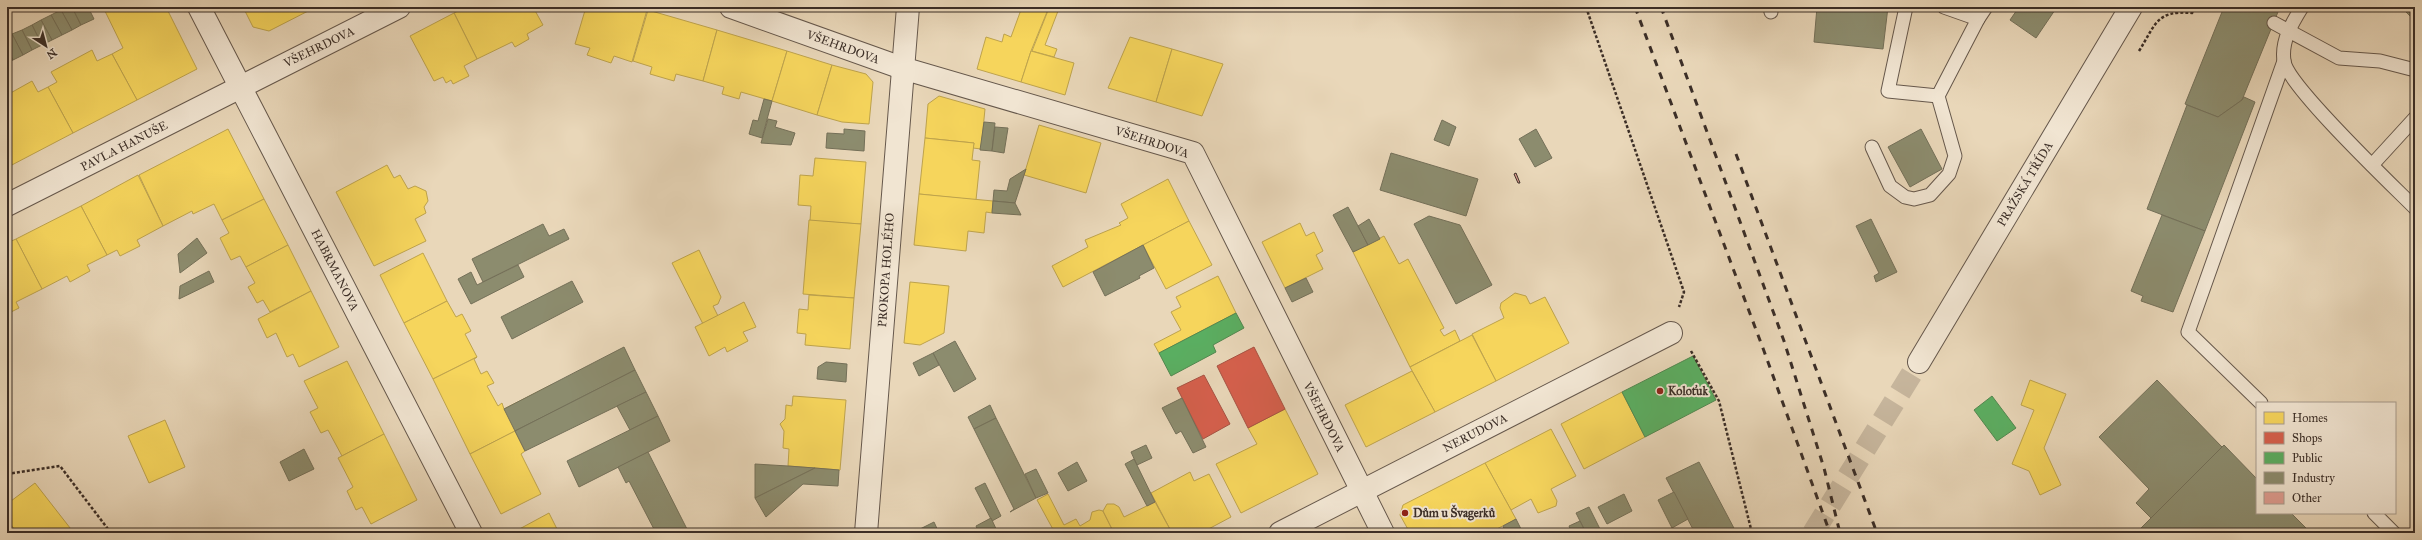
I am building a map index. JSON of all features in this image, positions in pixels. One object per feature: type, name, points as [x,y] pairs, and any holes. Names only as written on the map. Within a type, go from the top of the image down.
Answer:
[{"type":"street","name":"HABRMANOVA","points":[[199,7],[472,533]]},
{"type":"street","name":"VŠEHRDOVA","points":[[240,86],[399,7]]},
{"type":"street","name":"VŠEHRDOVA","points":[[731,7],[902,68],[1193,153],[1383,533]]},
{"type":"street","name":"PROKOPA HOLÉHO","points":[[866,533],[908,7]]},
{"type":"street","name":"PRAŽSKÁ TŘÍDA","points":[[1919,362],[2131,7]]},
{"type":"street","name":"PAVLA HANUŠE","points":[[7,205],[240,86]]},
{"type":"street","name":"NERUDOVA","points":[[1280,533],[1671,333]]},
{"type":"lane","points":[[1906,7],[1888,91],[1938,96]]},
{"type":"lane","points":[[1944,7],[1978,19]]},
{"type":"lane","points":[[1872,147],[1890,186],[1905,197],[1914,199],[1930,195],[1949,174],[1955,156],[1938,96],[1978,19],[1986,7]]},
{"type":"lane","points":[[2260,402],[2188,332],[2284,61],[2287,32],[2302,7]]},
{"type":"lane","points":[[2274,23],[2287,32],[2339,58],[2380,61],[2415,70]]},
{"type":"lane","points":[[2284,61],[2302,91],[2415,208]]},
{"type":"lane","points":[[2372,165],[2415,118]]},
{"type":"lane","points":[[2375,514],[2394,533]]},
{"type":"path","points":[[1586,7],[1684,292]]},
{"type":"path","points":[[1671,333],[1694,354],[1719,401],[1752,533]]},
{"type":"path","points":[[7,474],[60,466],[111,533]]},
{"type":"building: Homes","points":[[103,7],[166,7],[197,69],[137,100],[112,54],[123,48]]},
{"type":"building: Homes","points":[[243,7],[316,7],[269,31],[253,27]]},
{"type":"building: Homes","points":[[466,7],[533,7],[543,25],[527,34],[529,39],[515,47],[512,42],[477,59],[454,13]]},
{"type":"building: Homes","points":[[586,7],[636,7],[647,10],[632,62],[614,56],[611,63],[587,55],[590,48],[575,44]]},
{"type":"building: Homes","points":[[1022,7],[1049,7],[1031,51],[1021,82],[977,69],[986,37],[1002,42],[1004,34],[1011,37]]},
{"type":"building: Homes","points":[[1049,8],[1058,11],[1045,45],[1057,49],[1054,57],[1032,51]]},
{"type":"building: Homes","points":[[648,10],[717,30],[703,81],[676,74],[674,81],[650,74],[652,67],[633,61]]},
{"type":"building: Homes","points":[[454,13],[477,59],[464,66],[469,76],[453,84],[451,80],[446,83],[443,77],[434,81],[410,36]]},
{"type":"building: Homes","points":[[717,30],[787,51],[772,101],[741,92],[739,99],[722,94],[724,87],[703,81]]},
{"type":"building: Homes","points":[[1130,37],[1172,49],[1156,102],[1108,88]]},
{"type":"building: Homes","points":[[1172,49],[1223,64],[1202,116],[1156,102]]},
{"type":"building: Homes","points":[[92,50],[97,61],[112,54],[137,100],[73,133],[48,87],[57,82],[51,72]]},
{"type":"building: Homes","points":[[787,51],[832,65],[817,115],[772,101]]},
{"type":"building: Homes","points":[[1031,51],[1074,63],[1065,95],[1021,82]]},
{"type":"building: Homes","points":[[832,65],[866,74],[873,82],[869,124],[842,122],[817,115]]},
{"type":"building: Homes","points":[[32,81],[38,92],[48,87],[73,133],[8,167],[7,95]]},
{"type":"building: Homes","points":[[939,96],[985,109],[981,149],[973,148],[974,143],[925,138],[928,104]]},
{"type":"building: Homes","points":[[1039,125],[1101,143],[1086,193],[1024,175]]},
{"type":"building: Homes","points":[[228,129],[264,199],[222,220],[214,204],[193,214],[192,211],[163,226],[139,175]]},
{"type":"building: Homes","points":[[925,138],[974,143],[972,160],[980,161],[976,200],[919,194]]},
{"type":"building: Homes","points":[[815,158],[866,162],[861,224],[810,221],[811,206],[798,205],[800,175],[813,176]]},
{"type":"building: Homes","points":[[387,165],[394,178],[400,175],[408,189],[415,186],[426,191],[428,201],[424,207],[426,213],[415,219],[426,241],[374,266],[336,192]]},
{"type":"building: Homes","points":[[138,175],[163,226],[137,240],[140,246],[120,256],[117,250],[107,255],[81,206]]},
{"type":"building: Homes","points":[[1168,179],[1189,221],[1063,287],[1052,266],[1088,247],[1085,240],[1121,225],[1119,223],[1128,218],[1121,204]]},
{"type":"building: Homes","points":[[919,194],[993,201],[992,213],[986,212],[984,233],[968,231],[966,251],[914,245]]},
{"type":"building: Homes","points":[[264,199],[288,245],[246,267],[240,256],[231,260],[220,238],[229,233],[222,220]]},
{"type":"building: Homes","points":[[81,206],[107,255],[87,265],[90,271],[70,282],[67,276],[42,289],[16,239]]},
{"type":"building: Homes","points":[[809,220],[861,224],[854,298],[803,294]]},
{"type":"building: Homes","points":[[1189,221],[1212,265],[1166,289],[1143,245]]},
{"type":"building: Homes","points":[[1300,223],[1306,236],[1314,232],[1323,251],[1316,255],[1323,269],[1285,288],[1262,242]]},
{"type":"building: Homes","points":[[1384,236],[1399,264],[1408,259],[1444,328],[1440,330],[1444,336],[1455,330],[1460,341],[1410,367],[1353,252]]},
{"type":"building: Homes","points":[[16,239],[42,289],[16,302],[19,308],[7,314],[7,243]]},
{"type":"building: Homes","points":[[288,245],[311,291],[270,312],[263,300],[257,303],[248,287],[255,283],[246,267]]},
{"type":"building: Homes","points":[[699,250],[721,297],[718,304],[713,306],[718,316],[703,324],[672,263]]},
{"type":"building: Homes","points":[[423,253],[447,301],[404,323],[380,275]]},
{"type":"building: Homes","points":[[1218,276],[1236,313],[1159,353],[1154,344],[1181,330],[1171,312],[1181,307],[1176,297]]},
{"type":"building: Homes","points":[[910,282],[949,286],[944,333],[920,345],[904,343]]},
{"type":"building: Homes","points":[[311,291],[339,347],[299,367],[293,354],[287,357],[276,333],[267,338],[258,319]]},
{"type":"building: Homes","points":[[1515,293],[1526,296],[1530,304],[1545,297],[1569,343],[1496,381],[1472,334],[1504,318],[1500,308],[1501,303]]},
{"type":"building: Homes","points":[[809,295],[854,298],[850,349],[805,345],[806,334],[797,333],[799,309],[808,310]]},
{"type":"building: Homes","points":[[447,301],[456,317],[462,314],[471,331],[465,334],[477,357],[433,379],[404,323]]},
{"type":"building: Homes","points":[[744,302],[756,327],[743,332],[748,341],[727,352],[725,347],[709,356],[695,327]]},
{"type":"building: Homes","points":[[1472,335],[1496,381],[1435,412],[1410,367]]},
{"type":"building: Homes","points":[[477,357],[474,359],[481,374],[487,371],[494,383],[487,386],[498,406],[502,403],[504,409],[551,385],[562,407],[470,454],[433,379]]},
{"type":"building: Homes","points":[[347,361],[384,434],[342,456],[328,430],[321,433],[310,412],[318,408],[304,381]]},
{"type":"building: Homes","points":[[1412,371],[1435,412],[1366,447],[1345,405]]},
{"type":"building: Homes","points":[[2030,380],[2066,394],[2044,448],[2061,485],[2040,495],[2029,471],[2012,464],[2034,410],[2021,405]]},
{"type":"building: Homes","points":[[1622,392],[1645,437],[1584,469],[1561,424]]},
{"type":"building: Homes","points":[[793,396],[846,400],[840,470],[788,466],[789,449],[783,448],[784,431],[780,424],[785,419],[786,405],[792,406]]},
{"type":"building: Homes","points":[[1285,409],[1318,474],[1241,513],[1216,464],[1257,444],[1248,428]]},
{"type":"building: Homes","points":[[165,420],[185,467],[149,483],[128,436]]},
{"type":"building: Homes","points":[[1551,429],[1576,476],[1551,489],[1557,501],[1556,506],[1538,513],[1531,499],[1511,510],[1485,463]]},
{"type":"building: Homes","points":[[515,431],[525,451],[521,454],[541,494],[501,514],[470,454]]},
{"type":"building: Homes","points":[[384,434],[417,500],[371,524],[362,507],[356,510],[347,491],[353,487],[338,458]]},
{"type":"building: Homes","points":[[1485,463],[1516,519],[1489,533],[1410,533],[1400,515],[1403,505]]},
{"type":"building: Homes","points":[[1190,472],[1194,481],[1209,474],[1231,517],[1201,533],[1172,533],[1151,493]]},
{"type":"building: Homes","points":[[35,483],[74,533],[17,533],[7,519],[7,504]]},
{"type":"building: Homes","points":[[1048,494],[1064,525],[1076,519],[1080,526],[1090,520],[1092,512],[1099,510],[1103,511],[1114,533],[1055,533],[1037,500]]},
{"type":"building: Homes","points":[[1155,502],[1172,533],[1114,533],[1103,511],[1107,504],[1114,504],[1119,507],[1124,517]]},
{"type":"building: Homes","points":[[549,513],[559,533],[512,533]]},
{"type":"building: Homes","points":[[698,529],[701,533],[690,533]]},
{"type":"building: Shops","points":[[1254,347],[1285,409],[1248,428],[1217,366]]},
{"type":"building: Shops","points":[[1204,375],[1230,424],[1203,439],[1177,388]]},
{"type":"building: Public","points":[[1236,313],[1244,328],[1213,345],[1216,352],[1171,376],[1159,353]]},
{"type":"building: Public","points":[[1693,356],[1716,400],[1645,437],[1622,392]]},
{"type":"building: Public","points":[[1992,396],[2016,428],[1997,441],[1974,410]]},
{"type":"building: Industry","points":[[67,7],[72,7],[81,25],[72,30],[61,10]]},
{"type":"building: Industry","points":[[72,7],[88,7],[94,19],[81,25]]},
{"type":"building: Industry","points":[[1817,7],[1888,7],[1883,49],[1814,42]]},
{"type":"building: Industry","points":[[2019,7],[2057,7],[2036,38],[2010,20]]},
{"type":"building: Industry","points":[[2224,7],[2280,7],[2242,100],[2218,117],[2185,104]]},
{"type":"building: Industry","points":[[2401,7],[2415,7],[2415,19],[2414,20]]},
{"type":"building: Industry","points":[[61,10],[72,30],[62,35],[51,15]]},
{"type":"building: Industry","points":[[51,15],[62,35],[52,40],[41,20]]},
{"type":"building: Industry","points":[[41,20],[52,40],[42,45],[32,25]]},
{"type":"building: Industry","points":[[32,25],[42,45],[32,50],[22,30]]},
{"type":"building: Industry","points":[[22,30],[32,50],[23,55],[12,34]]},
{"type":"building: Industry","points":[[12,34],[23,55],[13,60],[7,49],[7,37]]},
{"type":"building: Industry","points":[[7,49],[13,60],[7,63]]},
{"type":"building: Industry","points":[[2244,97],[2255,102],[2205,231],[2147,209],[2187,105],[2218,117]]},
{"type":"building: Industry","points":[[764,99],[772,101],[762,138],[749,134],[753,120],[758,121]]},
{"type":"building: Industry","points":[[768,119],[777,121],[775,127],[795,133],[791,145],[761,143]]},
{"type":"building: Industry","points":[[1442,120],[1456,127],[1449,146],[1434,140]]},
{"type":"building: Industry","points":[[984,122],[995,123],[992,151],[980,150]]},
{"type":"building: Industry","points":[[995,127],[1008,128],[1004,153],[992,151]]},
{"type":"building: Industry","points":[[844,129],[865,131],[864,151],[826,148],[827,133],[844,134]]},
{"type":"building: Industry","points":[[1536,129],[1552,158],[1535,167],[1519,139]]},
{"type":"building: Industry","points":[[1921,129],[1942,169],[1910,187],[1888,147]]},
{"type":"building: Industry","points":[[1391,153],[1478,179],[1466,216],[1380,190]]},
{"type":"building: Industry","points":[[1026,169],[1015,203],[993,201],[994,190],[1007,191],[1010,179]]},
{"type":"building: Industry","points":[[993,201],[1015,203],[1021,215],[992,213]]},
{"type":"building: Industry","points":[[1348,207],[1368,245],[1353,252],[1333,215]]},
{"type":"building: Industry","points":[[2162,215],[2205,231],[2173,312],[2141,301],[2143,296],[2131,291]]},
{"type":"building: Industry","points":[[1429,216],[1460,225],[1492,285],[1456,304],[1414,224]]},
{"type":"building: Industry","points":[[1369,219],[1380,239],[1368,245],[1358,226]]},
{"type":"building: Industry","points":[[1871,219],[1897,272],[1876,282],[1874,276],[1879,273],[1856,226]]},
{"type":"building: Industry","points":[[543,224],[549,236],[564,229],[569,239],[483,282],[472,259]]},
{"type":"building: Industry","points":[[197,238],[207,253],[180,273],[178,254]]},
{"type":"building: Industry","points":[[1143,245],[1154,268],[1139,276],[1140,278],[1105,296],[1093,272]]},
{"type":"building: Industry","points":[[518,265],[524,277],[471,304],[458,279],[471,272],[477,285]]},
{"type":"building: Industry","points":[[209,271],[214,282],[179,299],[180,286]]},
{"type":"building: Industry","points":[[1306,278],[1313,292],[1292,302],[1285,288]]},
{"type":"building: Industry","points":[[572,281],[583,302],[512,339],[501,317]]},
{"type":"building: Industry","points":[[955,341],[976,379],[954,392],[933,353]]},
{"type":"building: Industry","points":[[624,347],[635,370],[515,431],[504,409]]},
{"type":"building: Industry","points":[[933,353],[939,365],[919,376],[913,363]]},
{"type":"building: Industry","points":[[826,362],[847,364],[846,382],[817,379],[818,367]]},
{"type":"building: Industry","points":[[635,370],[646,392],[525,451],[515,431]]},
{"type":"building: Industry","points":[[2157,380],[2222,447],[2151,518],[2136,503],[2149,489],[2099,437]]},
{"type":"building: Industry","points":[[646,392],[658,416],[630,430],[617,406]]},
{"type":"building: Industry","points":[[1182,398],[1206,447],[1193,453],[1181,431],[1176,434],[1162,408]]},
{"type":"building: Industry","points":[[990,405],[996,418],[974,429],[968,417]]},
{"type":"building: Industry","points":[[658,416],[670,441],[579,487],[567,461]]},
{"type":"building: Industry","points":[[996,418],[1036,498],[1010,512],[1014,509],[974,429]]},
{"type":"building: Industry","points":[[1146,445],[1152,458],[1137,465],[1131,452]]},
{"type":"building: Industry","points":[[2224,445],[2256,478],[2256,514],[2292,514],[2311,533],[2136,533]]},
{"type":"building: Industry","points":[[304,449],[314,469],[289,481],[280,462]]},
{"type":"building: Industry","points":[[648,452],[689,533],[656,533],[629,481],[626,483],[618,467]]},
{"type":"building: Industry","points":[[1134,459],[1155,502],[1147,506],[1125,464]]},
{"type":"building: Industry","points":[[1077,462],[1087,481],[1068,491],[1058,473]]},
{"type":"building: Industry","points":[[1699,462],[1736,532],[1735,533],[1695,533],[1666,478]]},
{"type":"building: Industry","points":[[755,464],[788,466],[815,468],[755,498]]},
{"type":"building: Industry","points":[[815,468],[839,470],[838,486],[803,484],[766,517],[755,498]]},
{"type":"building: Industry","points":[[1036,469],[1048,493],[1036,498],[1025,474]]},
{"type":"building: Industry","points":[[985,483],[1001,516],[992,521],[975,488]]},
{"type":"building: Industry","points":[[1674,492],[1688,519],[1672,528],[1658,500]]},
{"type":"building: Industry","points":[[1624,494],[1632,511],[1607,524],[1598,507]]},
{"type":"building: Industry","points":[[1589,507],[1600,529],[1593,533],[1586,533],[1576,513]]},
{"type":"building: Industry","points":[[991,518],[998,533],[979,533],[976,526]]},
{"type":"building: Industry","points":[[1516,519],[1523,533],[1506,533],[1503,526]]},
{"type":"building: Industry","points":[[1580,521],[1586,533],[1572,533],[1569,526]]},
{"type":"building: Industry","points":[[934,522],[939,533],[912,533]]},
{"type":"building: Other","points":[[1516,173],[1520,183],[1518,183],[1514,174]]},
{"type":"tunnel","points":[[1813,533],[1919,362]]},
{"type":"railway","points":[[1635,7],[1764,351],[1830,533]]},
{"type":"railway","points":[[1661,7],[1784,341],[1824,468],[1840,533]]},
{"type":"railway","points":[[1736,154],[1877,533]]},
{"type":"place","name":"Koloťuk","points":[[1660,391]]},
{"type":"place","name":"Dům u Švagerků","points":[[1405,513]]}]
